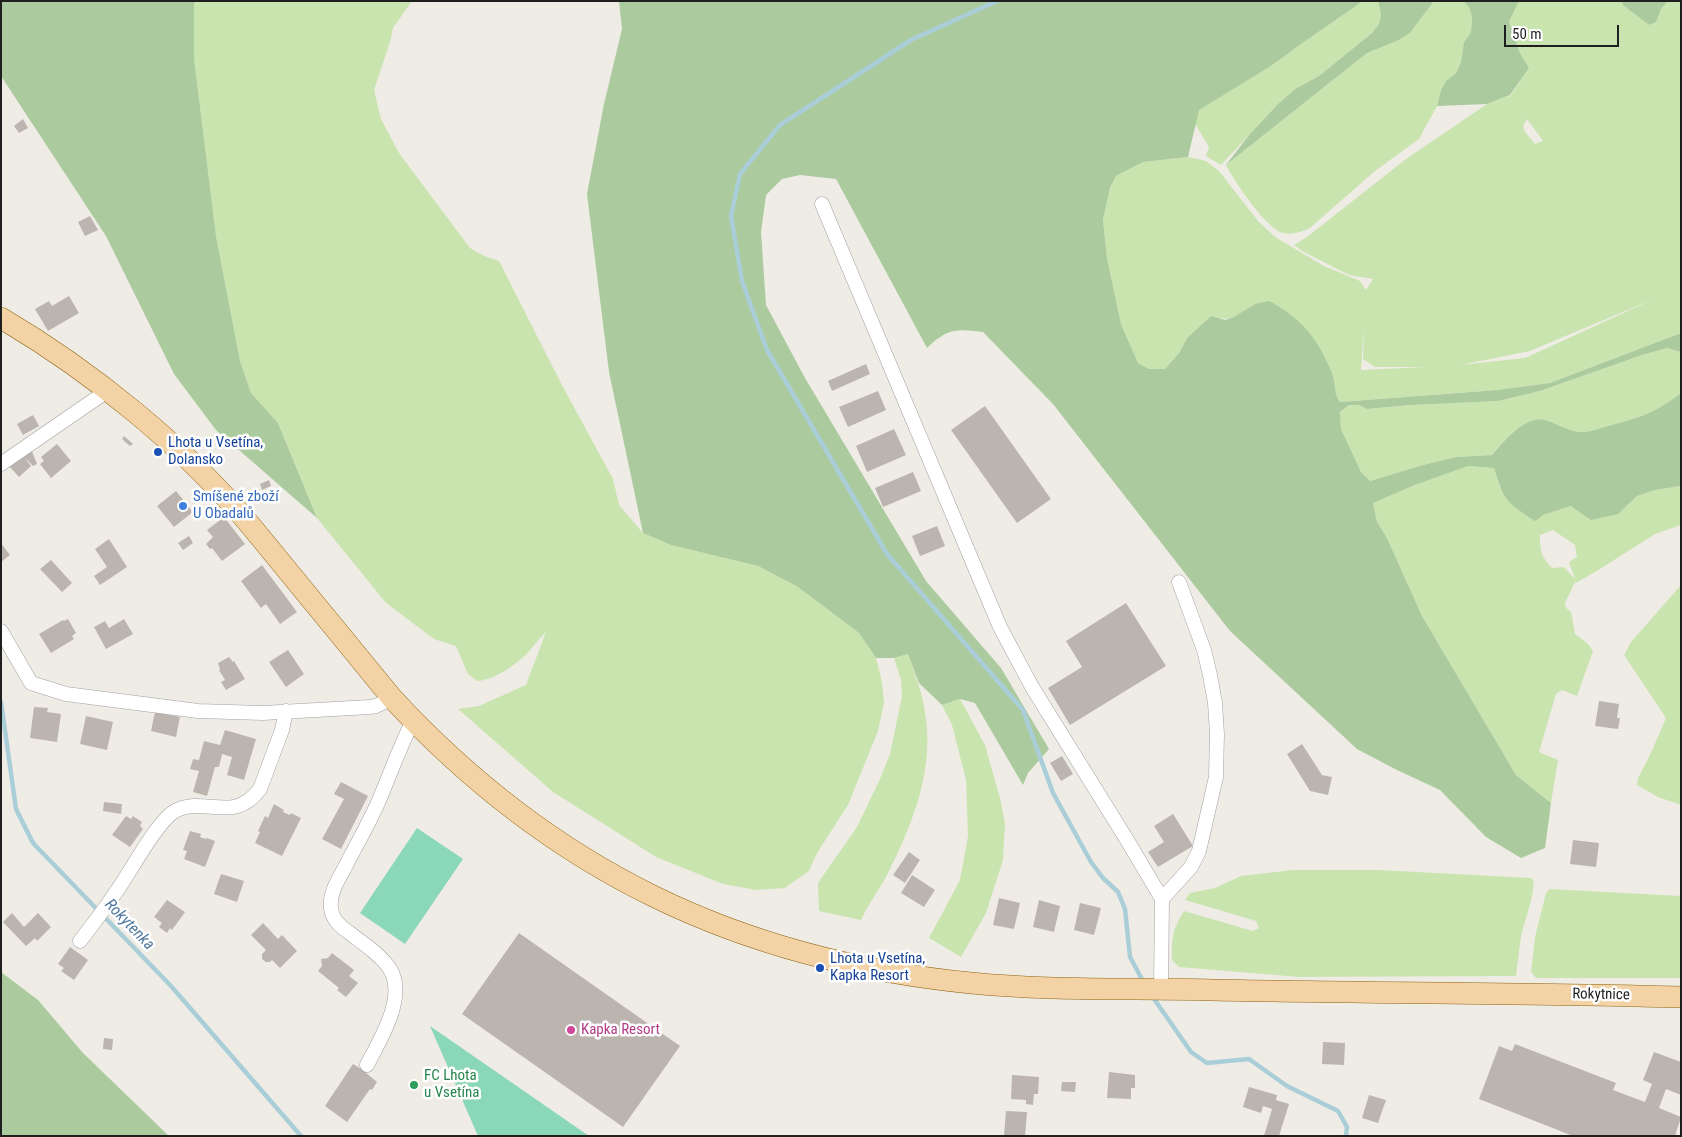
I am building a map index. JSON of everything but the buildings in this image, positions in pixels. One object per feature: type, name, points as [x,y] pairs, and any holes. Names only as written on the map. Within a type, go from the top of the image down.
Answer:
[{"type":"main road","name":"Rokytnice","points":[[1,318],[64,359],[108,391],[174,446],[228,499],[412,721],[490,792],[578,856],[643,892],[726,928],[808,954],[856,965],[910,975],[972,983],[1052,988],[1681,996]]},
{"type":"street","points":[[822,204],[1000,627],[1032,687],[1162,899],[1159,989]]},
{"type":"street","points":[[1,464],[108,391]]},
{"type":"street","points":[[1162,899],[1191,867],[1199,851],[1216,777],[1217,734],[1215,703],[1210,674],[1204,650],[1179,582]]},
{"type":"street","points":[[1,631],[31,683],[66,694],[198,711],[263,713],[370,707],[392,698]]},
{"type":"street","points":[[80,941],[107,905],[153,835],[174,812],[184,808],[196,807],[230,808],[250,802],[260,789],[282,730],[286,711]]},
{"type":"street","points":[[367,1065],[390,1015],[396,990],[394,980],[384,962],[340,926],[334,918],[330,900],[370,820],[401,743],[412,721]]},
{"type":"green space","points":[[1,1],[194,1],[194,58],[216,236],[240,361],[251,393],[278,423],[317,518],[216,430],[174,374],[106,236],[1,76]]},
{"type":"green space","points":[[194,1],[412,1],[393,28],[374,90],[381,119],[399,153],[470,248],[484,256],[499,261],[563,387],[613,479],[619,505],[643,533],[671,545],[758,566],[798,587],[859,633],[876,658],[882,682],[884,703],[878,731],[848,805],[817,853],[809,871],[785,888],[756,890],[723,884],[656,857],[553,792],[458,709],[479,706],[526,685],[546,632],[513,666],[495,676],[477,681],[468,674],[456,646],[434,639],[386,603],[317,518],[278,423],[251,393],[240,361],[216,236],[194,58]]},
{"type":"green space","points":[[619,1],[1363,1],[1271,66],[1199,110],[1188,157],[1143,162],[1116,176],[1110,188],[1103,220],[1107,258],[1121,324],[1138,363],[1149,369],[1165,369],[1179,353],[1187,338],[1211,316],[1225,320],[1234,317],[1255,304],[1269,301],[1296,319],[1316,342],[1332,373],[1340,402],[1498,390],[1550,383],[1681,333],[1681,352],[1667,348],[1540,391],[1498,401],[1367,409],[1359,405],[1349,405],[1340,412],[1341,429],[1361,472],[1370,481],[1456,457],[1492,455],[1517,429],[1532,421],[1540,419],[1576,431],[1588,432],[1646,414],[1681,393],[1681,486],[1655,490],[1637,496],[1618,514],[1591,520],[1571,506],[1543,515],[1535,521],[1512,505],[1504,495],[1494,468],[1468,466],[1415,485],[1373,503],[1377,522],[1387,538],[1422,616],[1516,775],[1551,803],[1545,848],[1521,858],[1486,837],[1440,790],[1357,749],[1230,631],[1053,404],[983,332],[953,331],[934,341],[927,348],[836,179],[800,175],[782,179],[766,195],[761,232],[766,305],[805,378],[926,581],[1001,668],[1049,749],[1028,773],[1023,785],[975,703],[960,699],[942,705],[919,683],[908,654],[894,658],[876,658],[859,633],[798,587],[758,566],[671,545],[643,533],[609,372],[587,194],[604,104],[622,29]]},
{"type":"green space","points":[[1363,1],[1378,1],[1381,15],[1379,24],[1372,33],[1319,76],[1295,89],[1278,104],[1221,165],[1206,156],[1209,147],[1195,124],[1198,110],[1271,66]]},
{"type":"green space","points":[[1378,1],[1434,1],[1410,33],[1399,40],[1367,53],[1226,165],[1249,135],[1278,104],[1295,89],[1319,76],[1372,33],[1379,24],[1381,15]]},
{"type":"green space","points":[[1434,1],[1463,1],[1469,7],[1472,17],[1471,32],[1464,42],[1461,62],[1456,73],[1446,81],[1441,90],[1437,106],[1419,139],[1375,171],[1310,228],[1290,234],[1276,230],[1252,204],[1226,165],[1367,53],[1399,40],[1410,33]]},
{"type":"green space","points":[[1463,1],[1519,1],[1509,22],[1520,53],[1529,68],[1510,95],[1487,104],[1437,106],[1441,90],[1446,81],[1456,73],[1461,62],[1464,42],[1471,32],[1472,17],[1469,7]]},
{"type":"green space","points":[[1519,1],[1622,1],[1624,5],[1649,25],[1656,22],[1661,9],[1668,1],[1681,1],[1681,333],[1550,383],[1498,390],[1340,402],[1335,390],[1334,377],[1255,304],[1234,317],[1225,319],[1211,316],[1187,338],[1179,353],[1165,369],[1149,369],[1138,363],[1121,324],[1107,258],[1103,220],[1110,188],[1116,176],[1143,162],[1188,157],[1206,161],[1219,171],[1258,221],[1275,237],[1324,266],[1360,281],[1366,290],[1373,279],[1349,275],[1294,245],[1307,237],[1406,159],[1487,104],[1511,95],[1529,68],[1520,53],[1509,22]],"holes":[[[1527,119],[1543,141],[1535,144],[1525,132],[1523,126]],[[1654,299],[1525,358],[1460,365],[1530,351]],[[1364,324],[1363,359],[1375,367],[1426,367],[1361,370]]]},
{"type":"green space","points":[[1622,1],[1668,1],[1661,9],[1656,22],[1649,25],[1623,5]]},
{"type":"green space","points":[[1667,348],[1681,352],[1681,393],[1664,405],[1646,414],[1590,431],[1576,431],[1541,419],[1525,424],[1517,429],[1492,455],[1456,457],[1370,481],[1361,472],[1341,429],[1340,412],[1349,405],[1359,405],[1367,409],[1498,401],[1540,391]]},
{"type":"green space","points":[[1468,466],[1494,468],[1500,488],[1543,515],[1571,506],[1618,514],[1637,496],[1655,490],[1681,486],[1681,525],[1655,534],[1600,569],[1575,582],[1565,603],[1566,608],[1571,612],[1575,634],[1588,644],[1593,651],[1577,696],[1562,690],[1556,694],[1539,752],[1558,760],[1551,803],[1516,775],[1422,616],[1387,538],[1377,522],[1373,503],[1415,485]],"holes":[[[1553,530],[1575,545],[1577,557],[1569,562],[1575,579],[1564,567],[1552,568],[1548,564],[1543,557],[1540,535]]]},
{"type":"green space","points":[[1681,585],[1681,805],[1658,797],[1637,785],[1638,778],[1666,718],[1624,655],[1631,642]]},
{"type":"green space","points":[[908,654],[922,697],[927,734],[924,776],[912,818],[896,858],[861,920],[819,911],[818,883],[857,827],[890,754],[902,696],[901,680],[894,658]]},
{"type":"green space","points":[[960,699],[985,745],[1005,823],[1003,860],[986,913],[961,957],[929,938],[960,880],[968,836],[966,780],[952,725],[942,705]]},
{"type":"green space","points":[[417,828],[463,859],[405,944],[360,913]]},
{"type":"green space","points":[[1293,870],[1379,870],[1531,878],[1534,882],[1532,897],[1521,936],[1516,976],[1299,977],[1179,967],[1172,960],[1174,934],[1184,911],[1253,931],[1259,928],[1256,921],[1185,900],[1190,893],[1215,888],[1241,876]]},
{"type":"green space","points":[[1550,889],[1681,896],[1681,978],[1536,978],[1531,972],[1535,937],[1546,893]]},
{"type":"green space","points":[[1,972],[38,1000],[83,1053],[169,1136],[1,1136]]},
{"type":"green space","points":[[430,1026],[589,1136],[478,1136]]},
{"type":"waterway","points":[[997,1],[911,40],[780,125],[740,174],[731,216],[742,281],[767,350],[887,554],[1023,710],[1053,793],[1091,862],[1103,878],[1118,892],[1125,909],[1130,957],[1144,983]]},
{"type":"waterway","name":"Rokytenka","points":[[1,702],[16,809],[33,843],[171,986],[301,1136]]},
{"type":"waterway","points":[[1152,996],[1191,1052],[1207,1063],[1249,1059],[1287,1086],[1338,1111],[1347,1127],[1346,1136]]},
{"type":"place","name":"Lhota u Vsetína, Dolansko","points":[[158,452]]},
{"type":"place","name":"Smíšené zboží U Obadalů","points":[[183,506]]},
{"type":"place","name":"Lhota u Vsetína, Kapka Resort","points":[[820,968]]},
{"type":"place","name":"Kapka Resort","points":[[571,1030]]},
{"type":"place","name":"FC Lhota u Vsetína","points":[[414,1085]]}]
